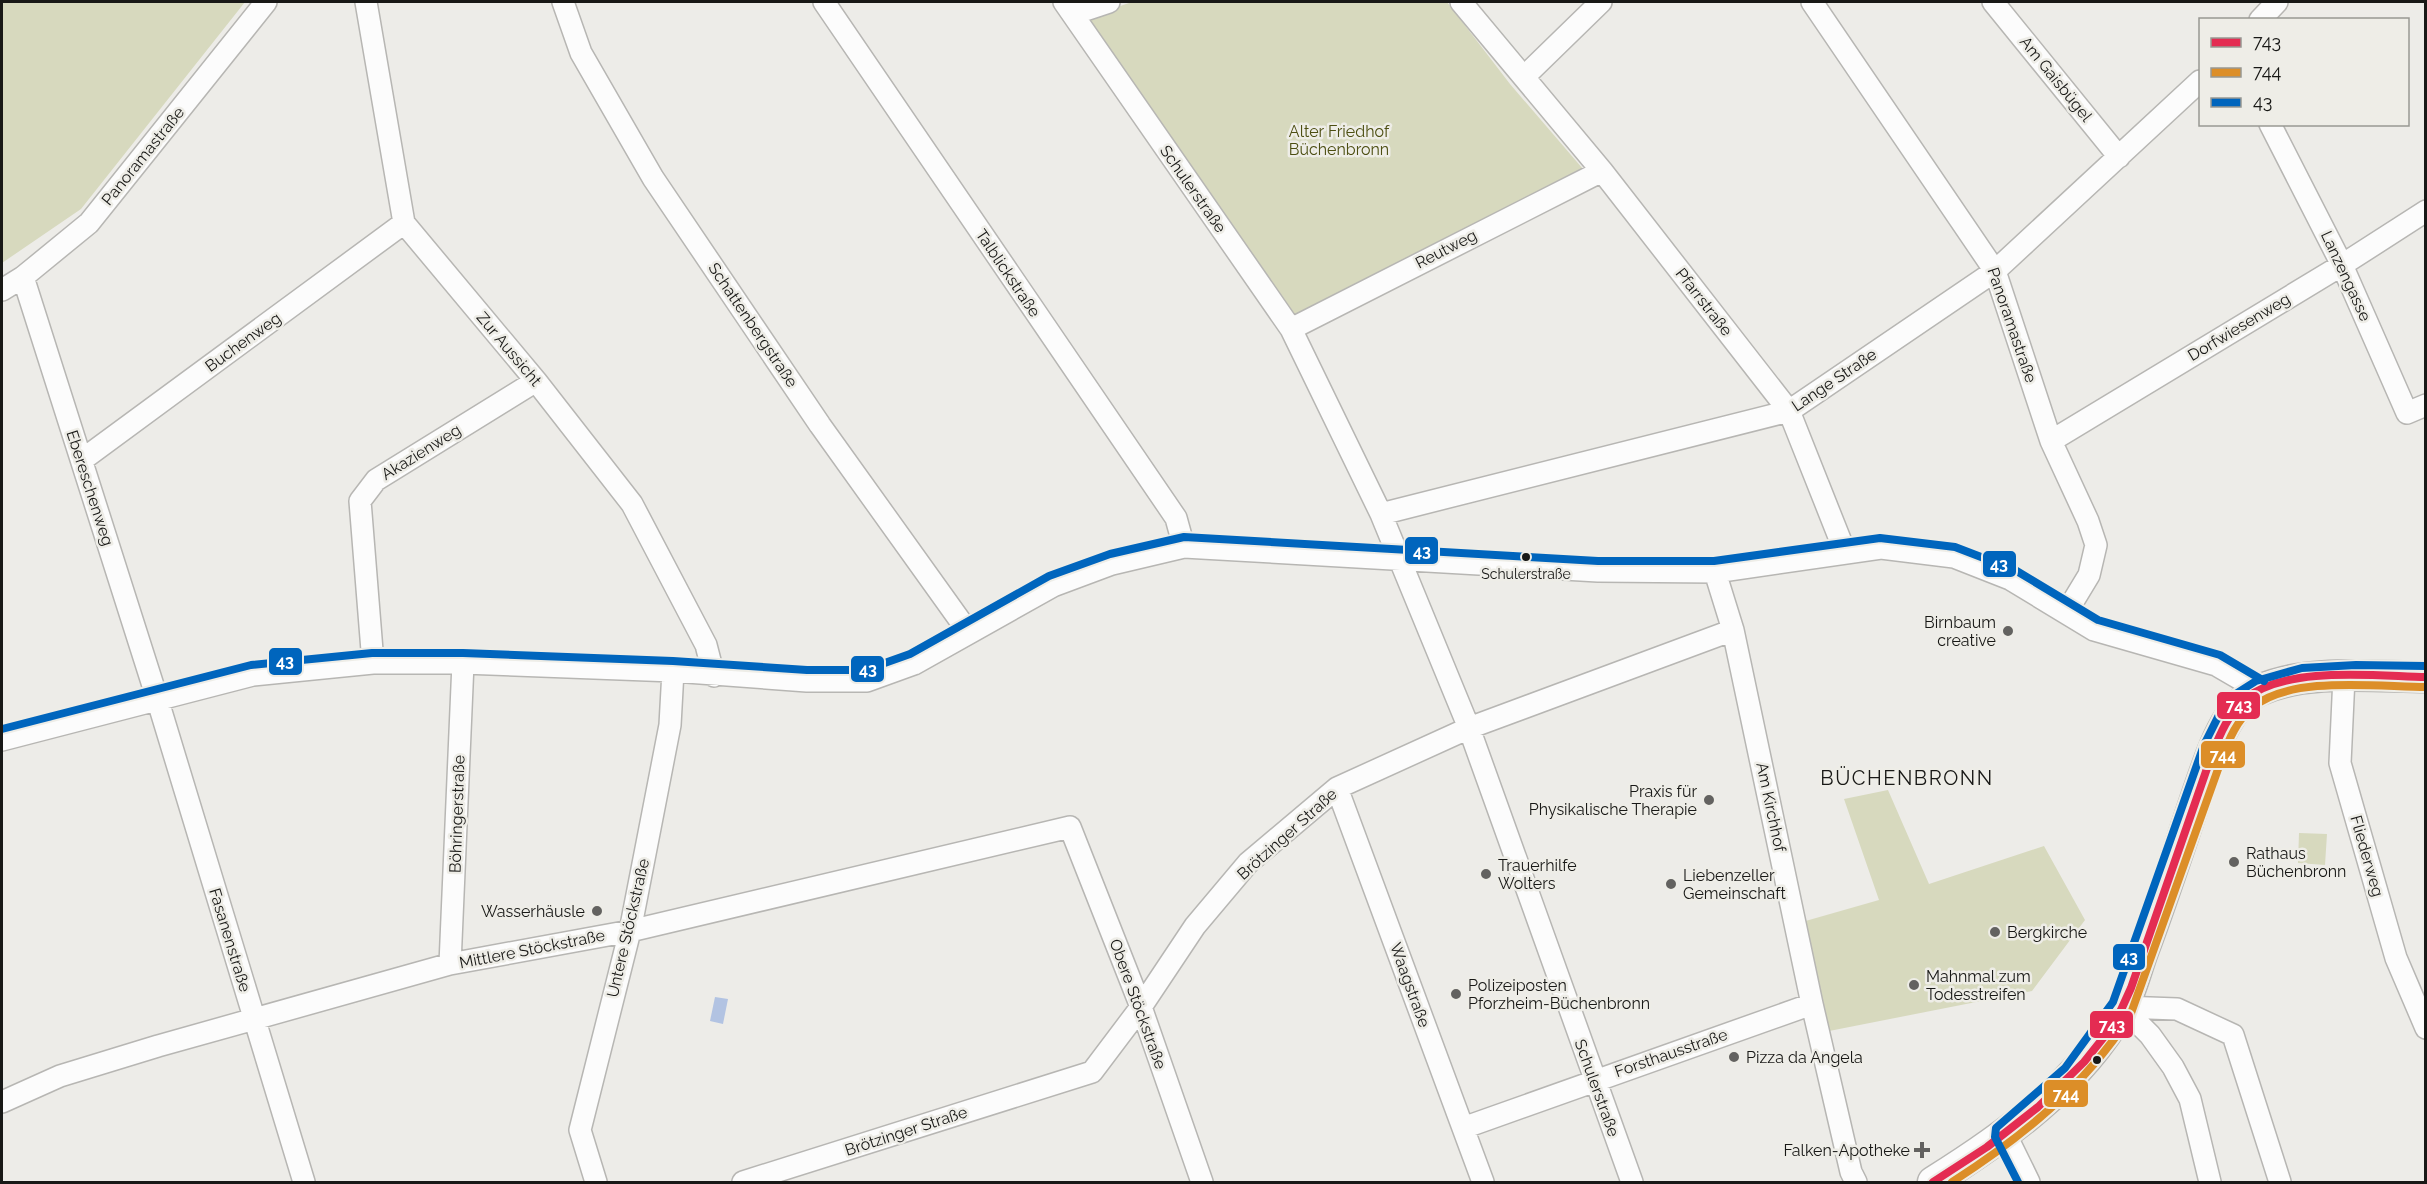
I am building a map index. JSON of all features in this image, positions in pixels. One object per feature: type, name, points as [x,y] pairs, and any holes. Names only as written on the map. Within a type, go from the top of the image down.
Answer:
[{"type":"main road","points":[[1933,1182],[2005,1133],[2073,1075],[2122,1007],[2214,749],[2230,717],[2242,702],[2259,690],[2296,680],[2344,677],[2426,677]]},
{"type":"street","name":"Panoramastraße","points":[[2,290],[23,277],[89,223],[266,2]]},
{"type":"street","points":[[366,2],[404,223]]},
{"type":"street","name":"Schattenbergstraße","points":[[563,2],[581,53],[653,178],[820,425],[969,633]]},
{"type":"street","name":"Talblickstraße","points":[[824,2],[1176,518],[1184,547]]},
{"type":"street","points":[[1069,8],[1109,2]]},
{"type":"street","name":"Pfarrstraße","points":[[1461,2],[1602,171],[1789,411],[1845,552]]},
{"type":"street","points":[[1524,77],[1601,2]]},
{"type":"street","name":"Panoramastraße","points":[[1812,2],[1995,271],[2051,441],[2088,521],[2096,545],[2089,575],[2066,613]]},
{"type":"street","name":"Am Gaisbügel","points":[[1993,2],[2119,157]]},
{"type":"street","points":[[2261,18],[2277,2]]},
{"type":"street","name":"Schulerstraße","points":[[1069,8],[1292,329],[1382,514],[1469,728],[1593,1080],[1632,1182]]},
{"type":"street","name":"Lange Straße","points":[[1382,514],[1789,411],[1995,271],[2199,82]]},
{"type":"street","name":"Lanzengasse","points":[[2271,126],[2342,265],[2408,413],[2426,405]]},
{"type":"street","name":"Reutweg","points":[[1292,329],[1602,171]]},
{"type":"street","name":"Dorfwiesenweg","points":[[2051,441],[2342,265],[2426,211]]},
{"type":"street","name":"Zur Aussicht","points":[[404,223],[536,381],[632,504],[706,645],[714,676]]},
{"type":"street","name":"Buchenweg","points":[[82,460],[404,223]]},
{"type":"street","name":"Ebereschenweg","points":[[23,277],[156,698]]},
{"type":"street","name":"Akazienweg","points":[[373,663],[360,501],[376,480],[536,381]]},
{"type":"street","points":[[2,740],[156,698],[253,675],[373,663],[463,663],[673,671],[714,676],[807,681],[867,681],[914,664],[1053,586],[1112,564],[1184,547],[1598,571],[1716,572],[1881,548],[1954,557],[2010,579],[2094,630],[2216,665],[2259,690]]},
{"type":"street","name":"Am Kirchhof","points":[[1716,572],[1733,630],[1812,1004],[1851,1172],[1856,1182]]},
{"type":"street","name":"Brötzinger Straße","points":[[743,1182],[1092,1072],[1142,1007],[1195,926],[1248,863],[1337,788],[1469,728],[1733,630]]},
{"type":"street","name":"Böhringerstraße","points":[[450,964],[463,663]]},
{"type":"street","name":"Untere Stöckstraße","points":[[596,1182],[580,1130],[630,931],[670,725],[673,671]]},
{"type":"street","name":"Fliederweg","points":[[2344,677],[2340,763],[2396,958],[2426,1028]]},
{"type":"street","name":"Fasanenstraße","points":[[156,698],[304,1182]]},
{"type":"street","name":"Waagstraße","points":[[1337,788],[1483,1182]]},
{"type":"street","name":"Mittlere Stöckstraße","points":[[2,1102],[60,1076],[254,1018],[450,964],[630,931],[1070,827]]},
{"type":"street","name":"Obere Stöckstraße","points":[[1070,827],[1142,1007],[1202,1182]]},
{"type":"street","name":"Forsthausstraße","points":[[1463,1128],[1812,1004]]},
{"type":"street","points":[[2122,1007],[2150,1035],[2173,1067],[2190,1099],[2210,1182]]},
{"type":"street","points":[[2122,1007],[2177,1009],[2233,1035],[2280,1182]]},
{"type":"street","points":[[2005,1133],[2029,1182]]},
{"type":"green space","points":[[2,2],[245,2],[81,209],[2,263]]},
{"type":"green space","name":"Alter Friedhof Büchenbronn","points":[[1132,2],[1447,2],[1510,84],[1583,169],[1295,320],[1085,18]]},
{"type":"green space","points":[[1888,790],[1929,884],[2044,846],[2085,920],[2032,991],[1819,1033],[1795,924],[1879,900],[1844,799]]},
{"type":"green space","points":[[2299,833],[2327,834],[2325,865],[2298,863]]},
{"type":"water","points":[[715,997],[728,999],[723,1024],[710,1021]]},
{"type":"transit line","name":"43","points":[[2,729],[251,665],[372,653],[463,653],[673,661],[807,670],[865,670],[910,654],[1049,576],[1110,554],[1184,537],[1598,561],[1714,561],[1880,538],[1955,547],[2015,570],[2098,620],[2220,655],[2264,681]]},
{"type":"transit line","name":"43","points":[[2018,1182],[1995,1137],[1996,1128],[2065,1068],[2113,1002],[2204,745],[2220,713],[2234,695],[2256,681],[2302,668],[2356,665],[2426,666]]},
{"type":"transit line","name":"743","points":[[1933,1182],[1987,1147],[2038,1107],[2084,1062],[2104,1037],[2121,1010],[2131,988],[2215,746],[2239,705],[2263,688],[2307,677],[2332,675],[2426,677]]},
{"type":"transit line","name":"744","points":[[1952,1182],[2003,1147],[2050,1109],[2093,1066],[2130,1016],[2225,751],[2234,730],[2247,712],[2269,697],[2289,690],[2336,685],[2426,687]]},
{"type":"place","name":"Schulerstraße","points":[[1526,557]]},
{"type":"place","name":"Birnbaum creative","points":[[2008,631]]},
{"type":"place","name":"Praxis für Physikalische Therapie","points":[[1709,800]]},
{"type":"place","name":"Rathaus Büchenbronn","points":[[2234,862]]},
{"type":"place","name":"Trauerhilfe Wolters","points":[[1486,874]]},
{"type":"place","name":"Liebenzeller Gemeinschaft","points":[[1671,884]]},
{"type":"place","name":"Wasserhäusle","points":[[597,911]]},
{"type":"place","name":"Bergkirche","points":[[1995,932]]},
{"type":"place","name":"Mahnmal zum Todesstreifen","points":[[1914,985]]},
{"type":"place","name":"Polizeiposten Pforzheim-Büchenbronn","points":[[1456,994]]},
{"type":"place","name":"Pizza da Angela","points":[[1734,1057]]},
{"type":"place","name":"Falken-Apotheke","points":[[1922,1150]]},
{"type":"district","name":"BÜCHENBRONN","points":[[1907,778]]}]
